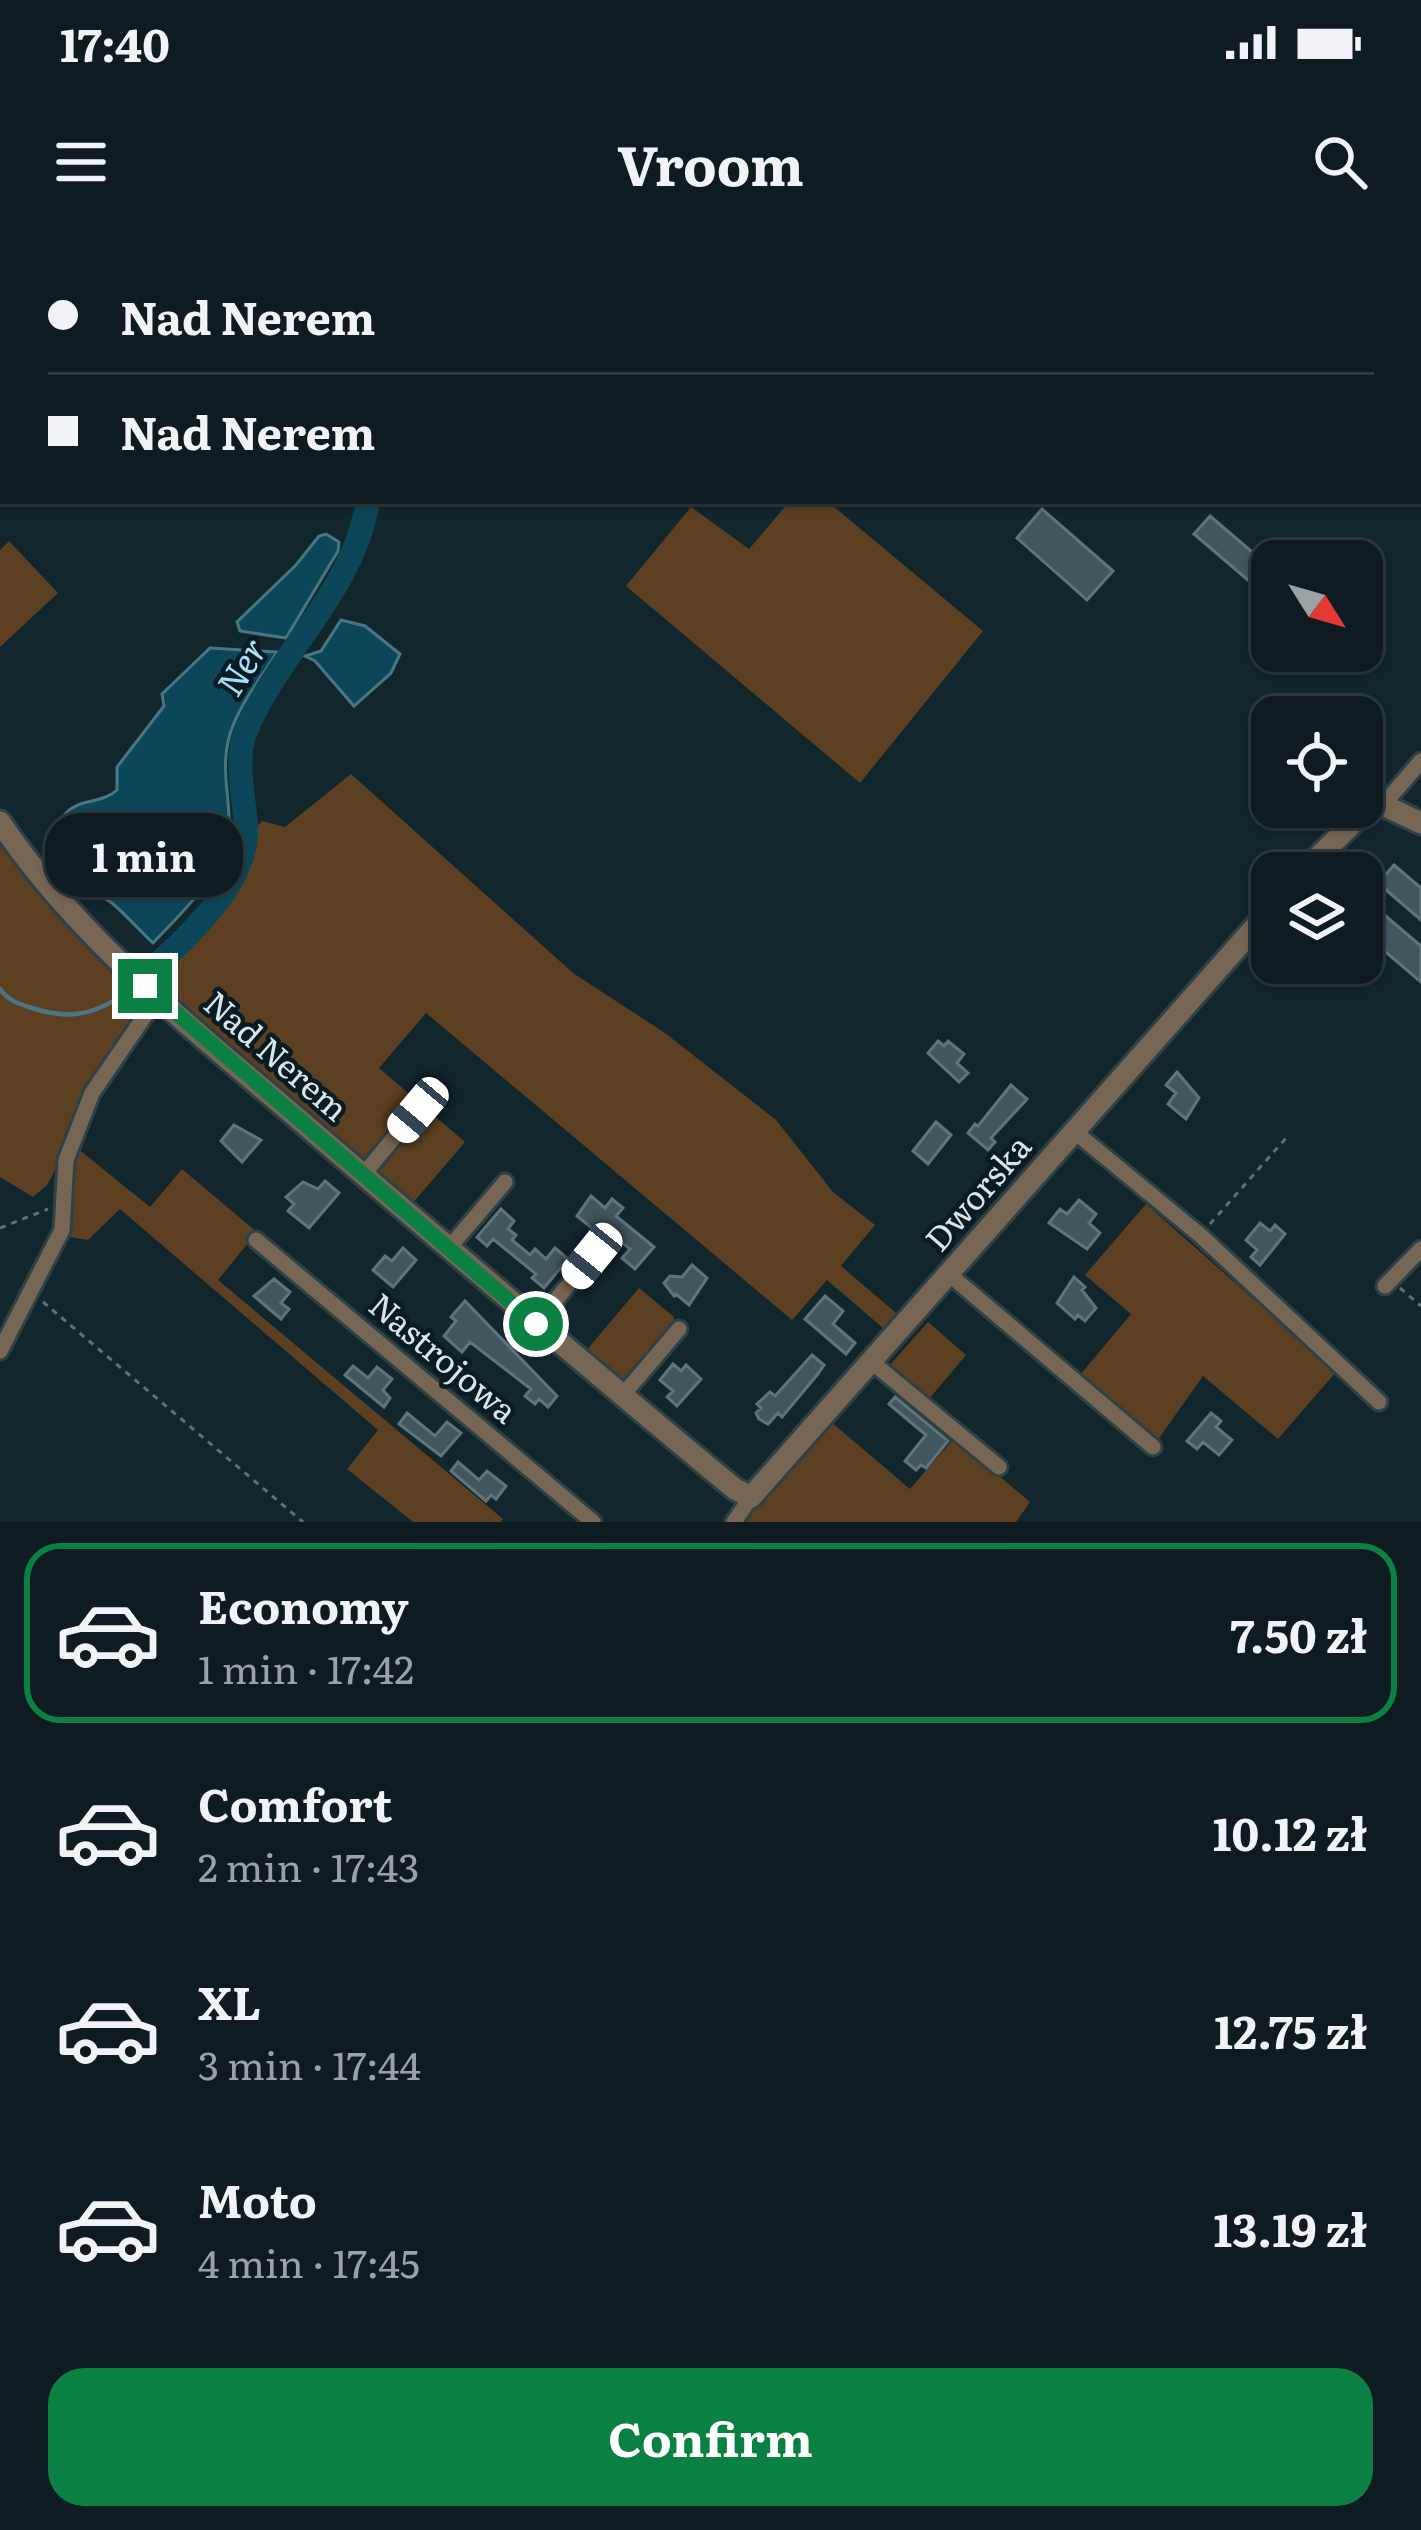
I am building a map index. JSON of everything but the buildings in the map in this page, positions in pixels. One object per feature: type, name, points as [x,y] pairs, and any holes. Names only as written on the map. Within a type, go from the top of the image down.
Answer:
[{"type":"street","points":[[1421,761],[1383,805],[1421,823]]},
{"type":"street","name":"Nad Nerem","points":[[1,825],[72,912],[146,987],[536,1324],[751,1498]]},
{"type":"street","points":[[1322,852],[1344,828]]},
{"type":"street","name":"Dworska","points":[[734,1522],[1251,932]]},
{"type":"street","points":[[0,1351],[62,1230],[66,1160],[92,1093],[146,987]]},
{"type":"street","points":[[363,1174],[418,1110]]},
{"type":"street","points":[[1075,1132],[1200,1235],[1379,1402]]},
{"type":"street","points":[[449,1249],[505,1182]]},
{"type":"street","name":"Nastrojowa","points":[[256,1240],[593,1522]]},
{"type":"street","points":[[1388,1283],[1421,1250]]},
{"type":"street","points":[[536,1324],[592,1256]]},
{"type":"street","points":[[950,1276],[1153,1447]]},
{"type":"street","points":[[622,1396],[679,1329]]},
{"type":"street","points":[[873,1363],[999,1467]]},
{"type":"path","points":[[1200,1235],[1287,1137]]},
{"type":"path","points":[[0,1228],[62,1203]]},
{"type":"path","points":[[1388,1283],[1421,1306]]},
{"type":"path","points":[[33,1293],[303,1522]]},
{"type":"shaded area","points":[[787,504],[831,504],[983,631],[860,783],[626,586],[691,507],[749,549]]},
{"type":"shaded area","points":[[9,541],[58,593],[0,647],[0,550]]},
{"type":"shaded area","points":[[351,774],[573,973],[665,1033],[776,1120],[833,1192],[875,1225],[841,1266],[896,1313],[883,1328],[827,1280],[792,1320],[426,1013],[379,1068],[413,1097],[410,1110],[365,1163],[149,978],[215,914],[262,821],[285,827]]},
{"type":"shaded area","points":[[0,839],[44,896],[145,1006],[47,1185],[33,1197],[0,1177]]},
{"type":"shaded area","points":[[431,1113],[465,1142],[412,1204],[373,1171],[420,1116]]},
{"type":"shaded area","points":[[77,1148],[150,1207],[182,1169],[257,1232],[218,1280],[501,1522],[413,1522],[347,1469],[378,1430],[120,1209],[88,1240],[70,1237],[67,1192]]},
{"type":"shaded area","points":[[1146,1204],[1336,1372],[1278,1439],[1203,1376],[1157,1441],[1080,1375],[1131,1314],[1085,1275]]},
{"type":"shaded area","points":[[639,1288],[674,1317],[671,1330],[624,1385],[585,1352]]},
{"type":"shaded area","points":[[928,1322],[966,1355],[929,1399],[889,1366]]},
{"type":"shaded area","points":[[830,1421],[910,1489],[954,1438],[1030,1502],[1016,1522],[743,1522]]},
{"type":"water","points":[[326,534],[339,542],[338,551],[286,638],[240,631],[237,622]]},
{"type":"water","points":[[341,620],[365,626],[400,654],[391,673],[354,706],[315,661],[305,656],[321,651]]},
{"type":"water","points":[[210,648],[277,652],[245,702],[227,745],[229,817],[223,854],[204,887],[153,943],[81,880],[63,852],[58,831],[72,808],[117,790],[117,767],[164,706],[162,694]]},
{"type":"waterway","name":"Ner","points":[[130,990],[204,918],[234,874],[246,829],[240,765],[247,728],[333,591],[360,533],[367,504]]},
{"type":"waterway","name":"Ner","points":[[0,989],[22,1005],[71,1014],[95,1010],[130,990]]},
{"type":"route","points":[[145,986],[536,1324]]}]
